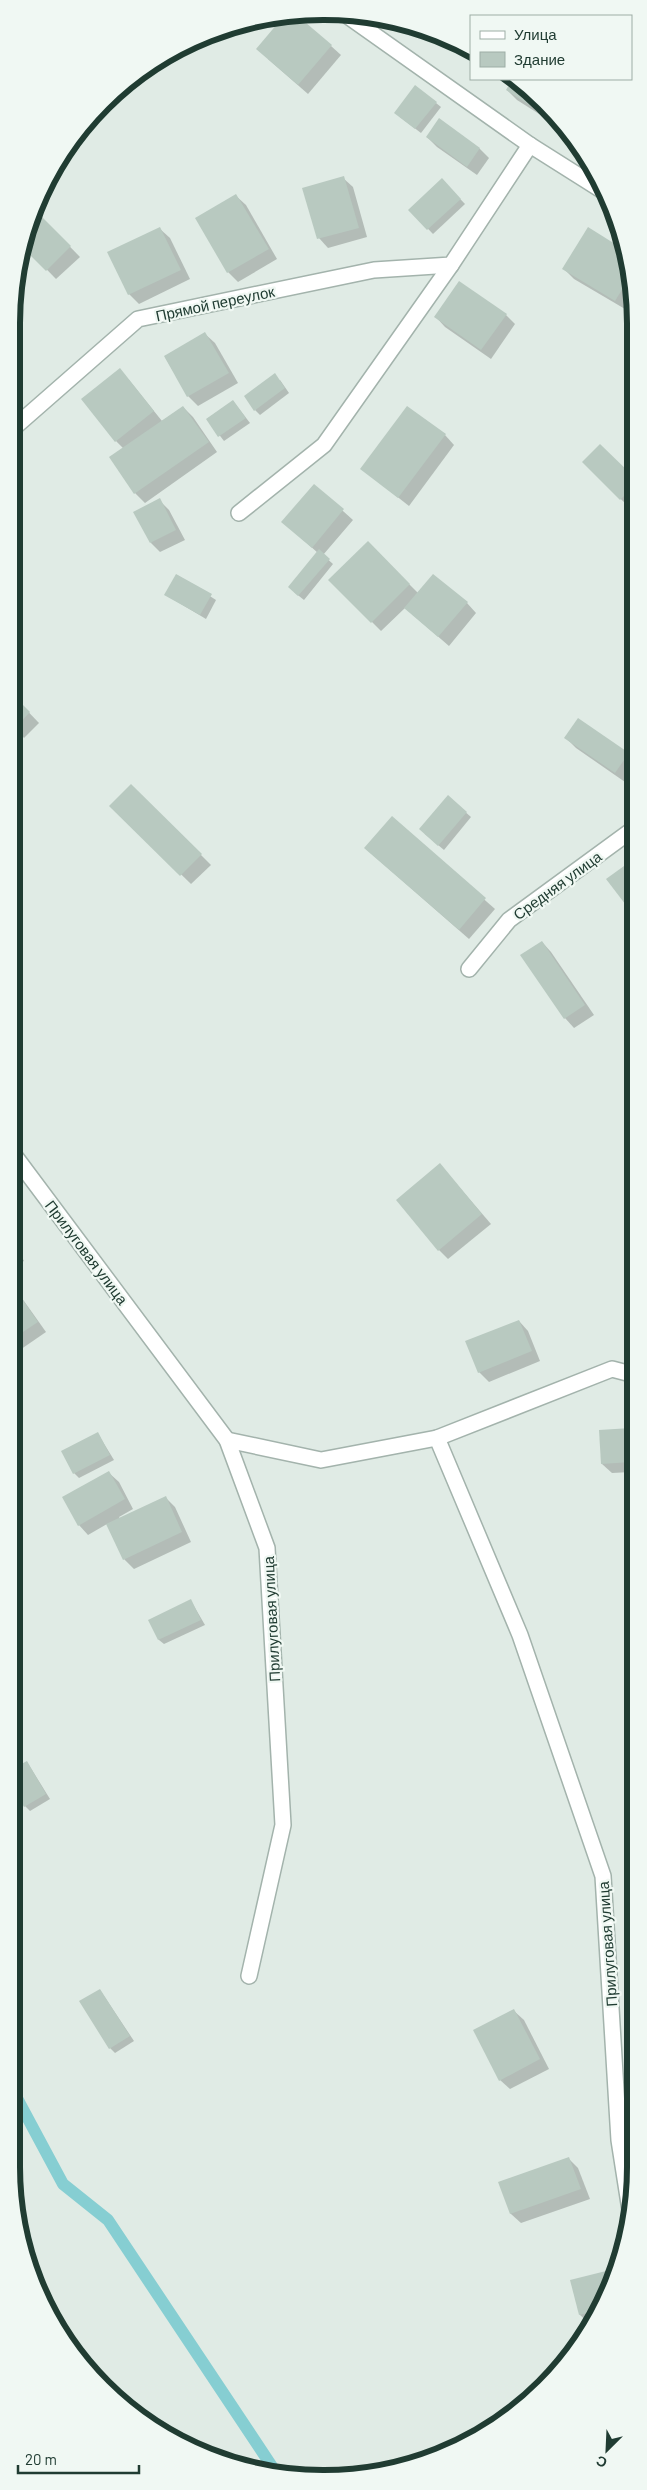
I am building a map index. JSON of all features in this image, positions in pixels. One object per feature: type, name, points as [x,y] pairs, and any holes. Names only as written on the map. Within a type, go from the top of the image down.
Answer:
[{"type":"street","points":[[357,22],[530,145],[595,187]]},
{"type":"street","points":[[239,513],[324,445],[452,265],[530,145]]},
{"type":"street","name":"Прямой переулок","points":[[20,422],[138,319],[374,270],[452,265]]},
{"type":"street","name":"Средняя улица","points":[[469,970],[509,920],[627,834]]},
{"type":"street","name":"Прилуговая улица","points":[[20,1163],[227,1440],[267,1548],[284,1825],[249,1976]]},
{"type":"street","points":[[227,1440],[321,1460],[437,1438],[612,1369],[627,1373]]},
{"type":"street","name":"Прилуговая улица","points":[[437,1438],[520,1635],[603,1876],[619,2140],[626,2185]]},
{"type":"building","points":[[304,21],[332,45],[298,85],[256,49],[277,24]]},
{"type":"building","points":[[510,84],[538,109],[537,110],[506,90]]},
{"type":"building","points":[[415,85],[437,102],[415,129],[394,113]]},
{"type":"building","points":[[439,118],[480,148],[467,167],[426,137]]},
{"type":"building","points":[[344,176],[359,228],[317,239],[302,188]]},
{"type":"building","points":[[442,178],[461,199],[427,230],[408,210]]},
{"type":"building","points":[[236,194],[269,249],[227,273],[195,218]]},
{"type":"building","points":[[40,215],[71,246],[46,271],[28,253]]},
{"type":"building","points":[[160,227],[181,270],[128,295],[107,252]]},
{"type":"building","points":[[588,227],[617,245],[624,286],[615,301],[562,269]]},
{"type":"building","points":[[459,281],[507,314],[481,350],[434,317]]},
{"type":"building","points":[[205,332],[229,373],[187,397],[164,356]]},
{"type":"building","points":[[120,368],[154,411],[115,442],[81,399]]},
{"type":"building","points":[[275,373],[285,388],[254,411],[244,396]]},
{"type":"building","points":[[233,400],[246,418],[218,437],[206,419]]},
{"type":"building","points":[[183,406],[209,442],[134,494],[109,457]]},
{"type":"building","points":[[407,406],[446,434],[398,498],[360,469]]},
{"type":"building","points":[[600,444],[627,470],[627,493],[620,500],[582,462]]},
{"type":"building","points":[[314,484],[344,509],[312,548],[281,522]]},
{"type":"building","points":[[160,498],[176,530],[150,543],[133,512]]},
{"type":"building","points":[[368,541],[410,584],[371,623],[328,580]]},
{"type":"building","points":[[319,549],[330,559],[298,596],[288,587]]},
{"type":"building","points":[[176,574],[212,594],[200,615],[164,595]]},
{"type":"building","points":[[433,574],[468,602],[438,637],[404,608]]},
{"type":"building","points":[[20,702],[30,712],[20,723]]},
{"type":"building","points":[[578,718],[627,752],[627,756],[615,773],[564,738]]},
{"type":"building","points":[[131,784],[202,854],[180,876],[109,806]]},
{"type":"building","points":[[448,795],[467,812],[438,846],[419,829]]},
{"type":"building","points":[[392,816],[486,898],[459,930],[364,848]]},
{"type":"building","points":[[624,866],[627,870],[627,906],[606,879]]},
{"type":"building","points":[[542,941],[585,1005],[564,1019],[520,955]]},
{"type":"building","points":[[440,1163],[482,1214],[438,1251],[396,1200]]},
{"type":"building","points":[[20,1296],[38,1322],[20,1334]]},
{"type":"building","points":[[519,1320],[532,1351],[478,1373],[465,1341]]},
{"type":"building","points":[[627,1428],[627,1462],[601,1464],[599,1430]]},
{"type":"building","points":[[98,1432],[110,1455],[73,1474],[61,1451]]},
{"type":"building","points":[[109,1471],[125,1499],[78,1526],[62,1497]]},
{"type":"building","points":[[166,1496],[182,1532],[123,1560],[106,1524]]},
{"type":"building","points":[[191,1599],[201,1620],[158,1640],[148,1620]]},
{"type":"building","points":[[27,1761],[46,1794],[24,1807],[20,1800],[20,1765]]},
{"type":"building","points":[[100,1989],[130,2036],[109,2049],[79,2001]]},
{"type":"building","points":[[514,2009],[540,2059],[499,2081],[473,2030]]},
{"type":"building","points":[[569,2157],[581,2189],[510,2214],[498,2182]]},
{"type":"building","points":[[609,2270],[589,2312],[579,2315],[570,2280]]},
{"type":"waterway","points":[[20,2104],[63,2184],[108,2220],[271,2465]]}]
